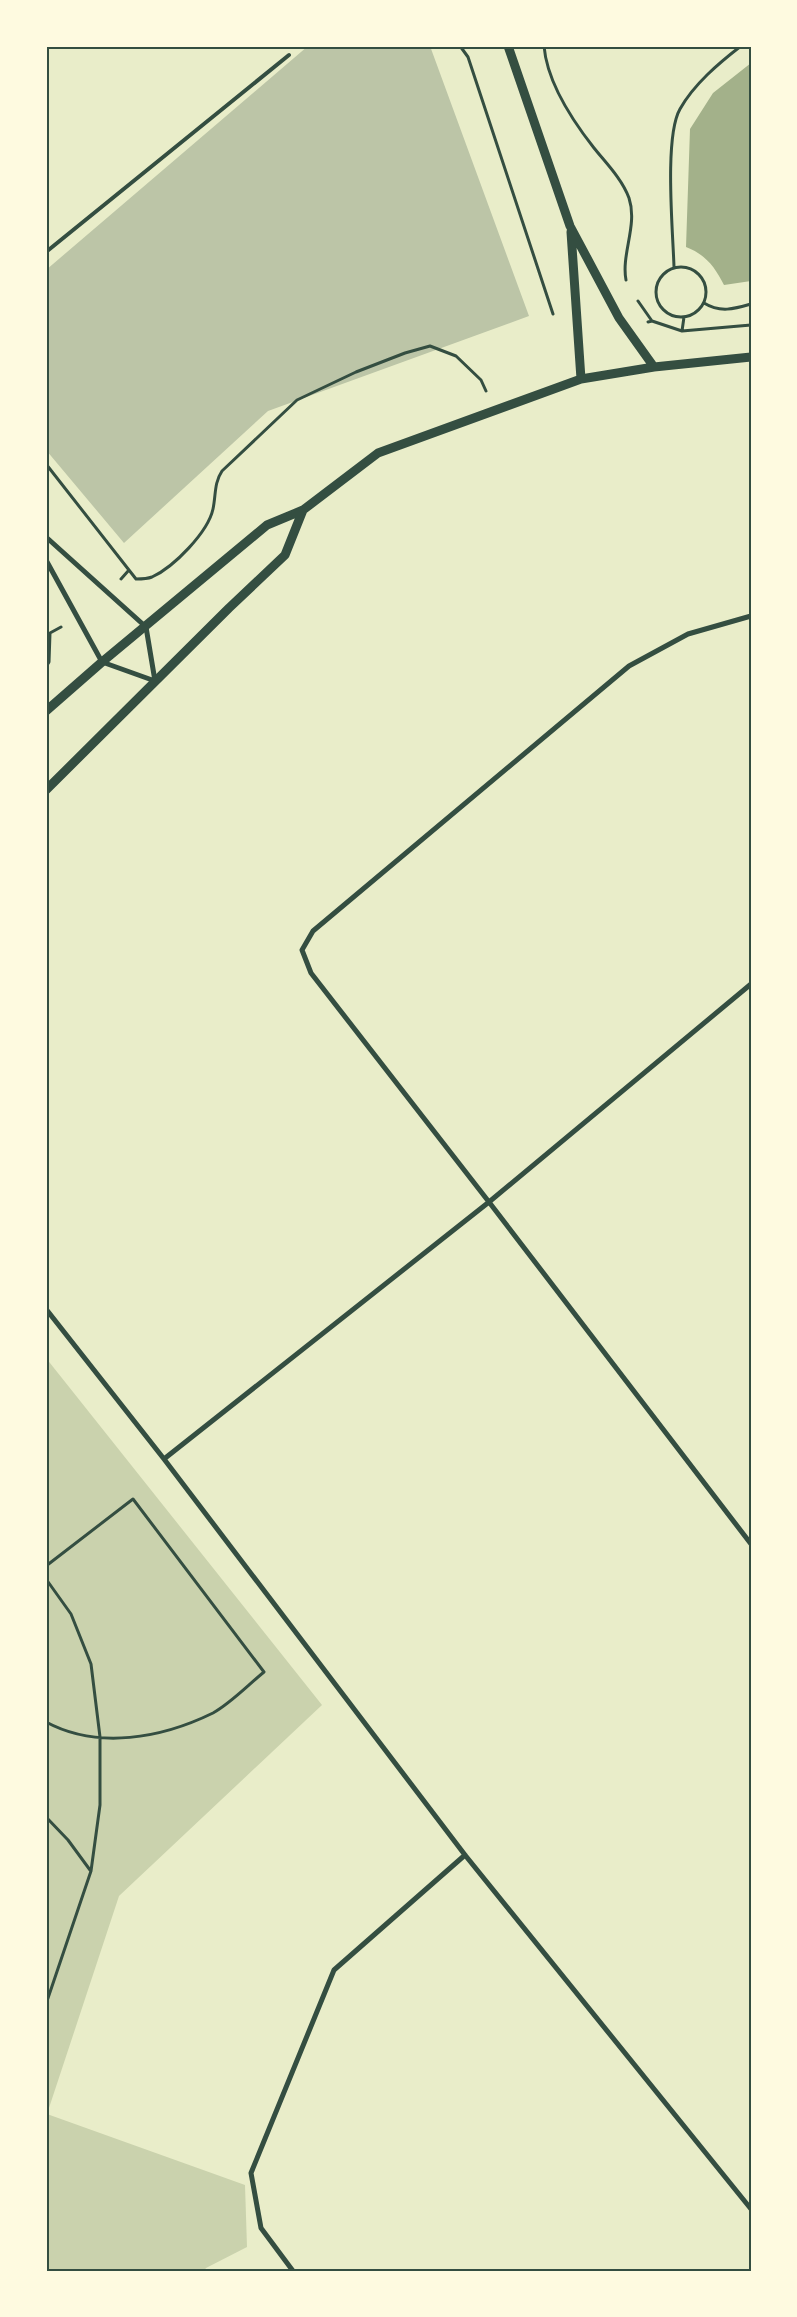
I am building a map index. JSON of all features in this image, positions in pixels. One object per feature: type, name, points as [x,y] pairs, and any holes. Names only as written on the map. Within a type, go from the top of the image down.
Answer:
[{"type":"street","points":[[508,46],[570,226],[620,318],[654,367]]},
{"type":"street","points":[[570,226],[581,378]]},
{"type":"street","points":[[46,711],[267,525],[303,510],[378,453],[581,378],[654,367],[751,357]]},
{"type":"street","points":[[46,790],[285,555],[303,510]]},
{"type":"street","points":[[46,537],[146,627],[155,681]]},
{"type":"street","points":[[46,560],[102,662],[155,681]]},
{"type":"street","points":[[751,616],[688,634],[629,666],[313,931],[302,950],[310,973],[489,1202],[751,1544]]},
{"type":"street","points":[[164,1459],[489,1202],[751,984]]},
{"type":"street","points":[[46,1309],[164,1459],[465,1855],[751,2209]]},
{"type":"street","points":[[293,2271],[261,2228],[251,2173],[334,1970],[465,1855]]},
{"type":"lane","points":[[46,252],[289,55]]},
{"type":"path","points":[[544,46],[550,74],[573,118],[620,180],[629,198],[631,232],[624,269],[627,284]]},
{"type":"path","points":[[674,268],[671,142],[679,110],[691,93],[722,61],[741,46]]},
{"type":"path","points":[[674,268],[690,268],[697,271],[703,278],[707,295],[704,303],[692,315],[684,317],[668,313],[657,300],[656,292],[661,276],[674,268]]},
{"type":"path","points":[[636,298],[652,321]]},
{"type":"path","points":[[704,303],[712,309],[728,310],[751,304]]},
{"type":"path","points":[[682,331],[684,317]]},
{"type":"path","points":[[46,464],[136,579],[149,578],[163,571],[206,528],[213,510],[216,480],[222,471],[297,400],[356,372],[405,353],[430,346],[456,356],[472,370],[481,380],[494,410]]},
{"type":"path","points":[[46,1566],[133,1499],[264,1672],[214,1712],[164,1732],[123,1739],[82,1735],[46,1722]]},
{"type":"path","points":[[46,1580],[71,1614],[91,1664],[100,1737],[100,1805],[91,1871],[46,2004]]},
{"type":"path","points":[[46,1817],[68,1840],[91,1871]]},
{"type":"shaded area","points":[[751,63],[751,281],[724,285],[717,272],[704,257],[686,247],[690,129],[713,93]]},
{"type":"shaded area","points":[[46,1358],[322,1705],[119,1896],[47,2114],[245,2185],[247,2247],[206,2268],[204,2271],[46,2271]]},
{"type":"building","points":[[308,46],[430,46],[529,316],[268,411],[124,543],[46,450],[46,270]]}]
